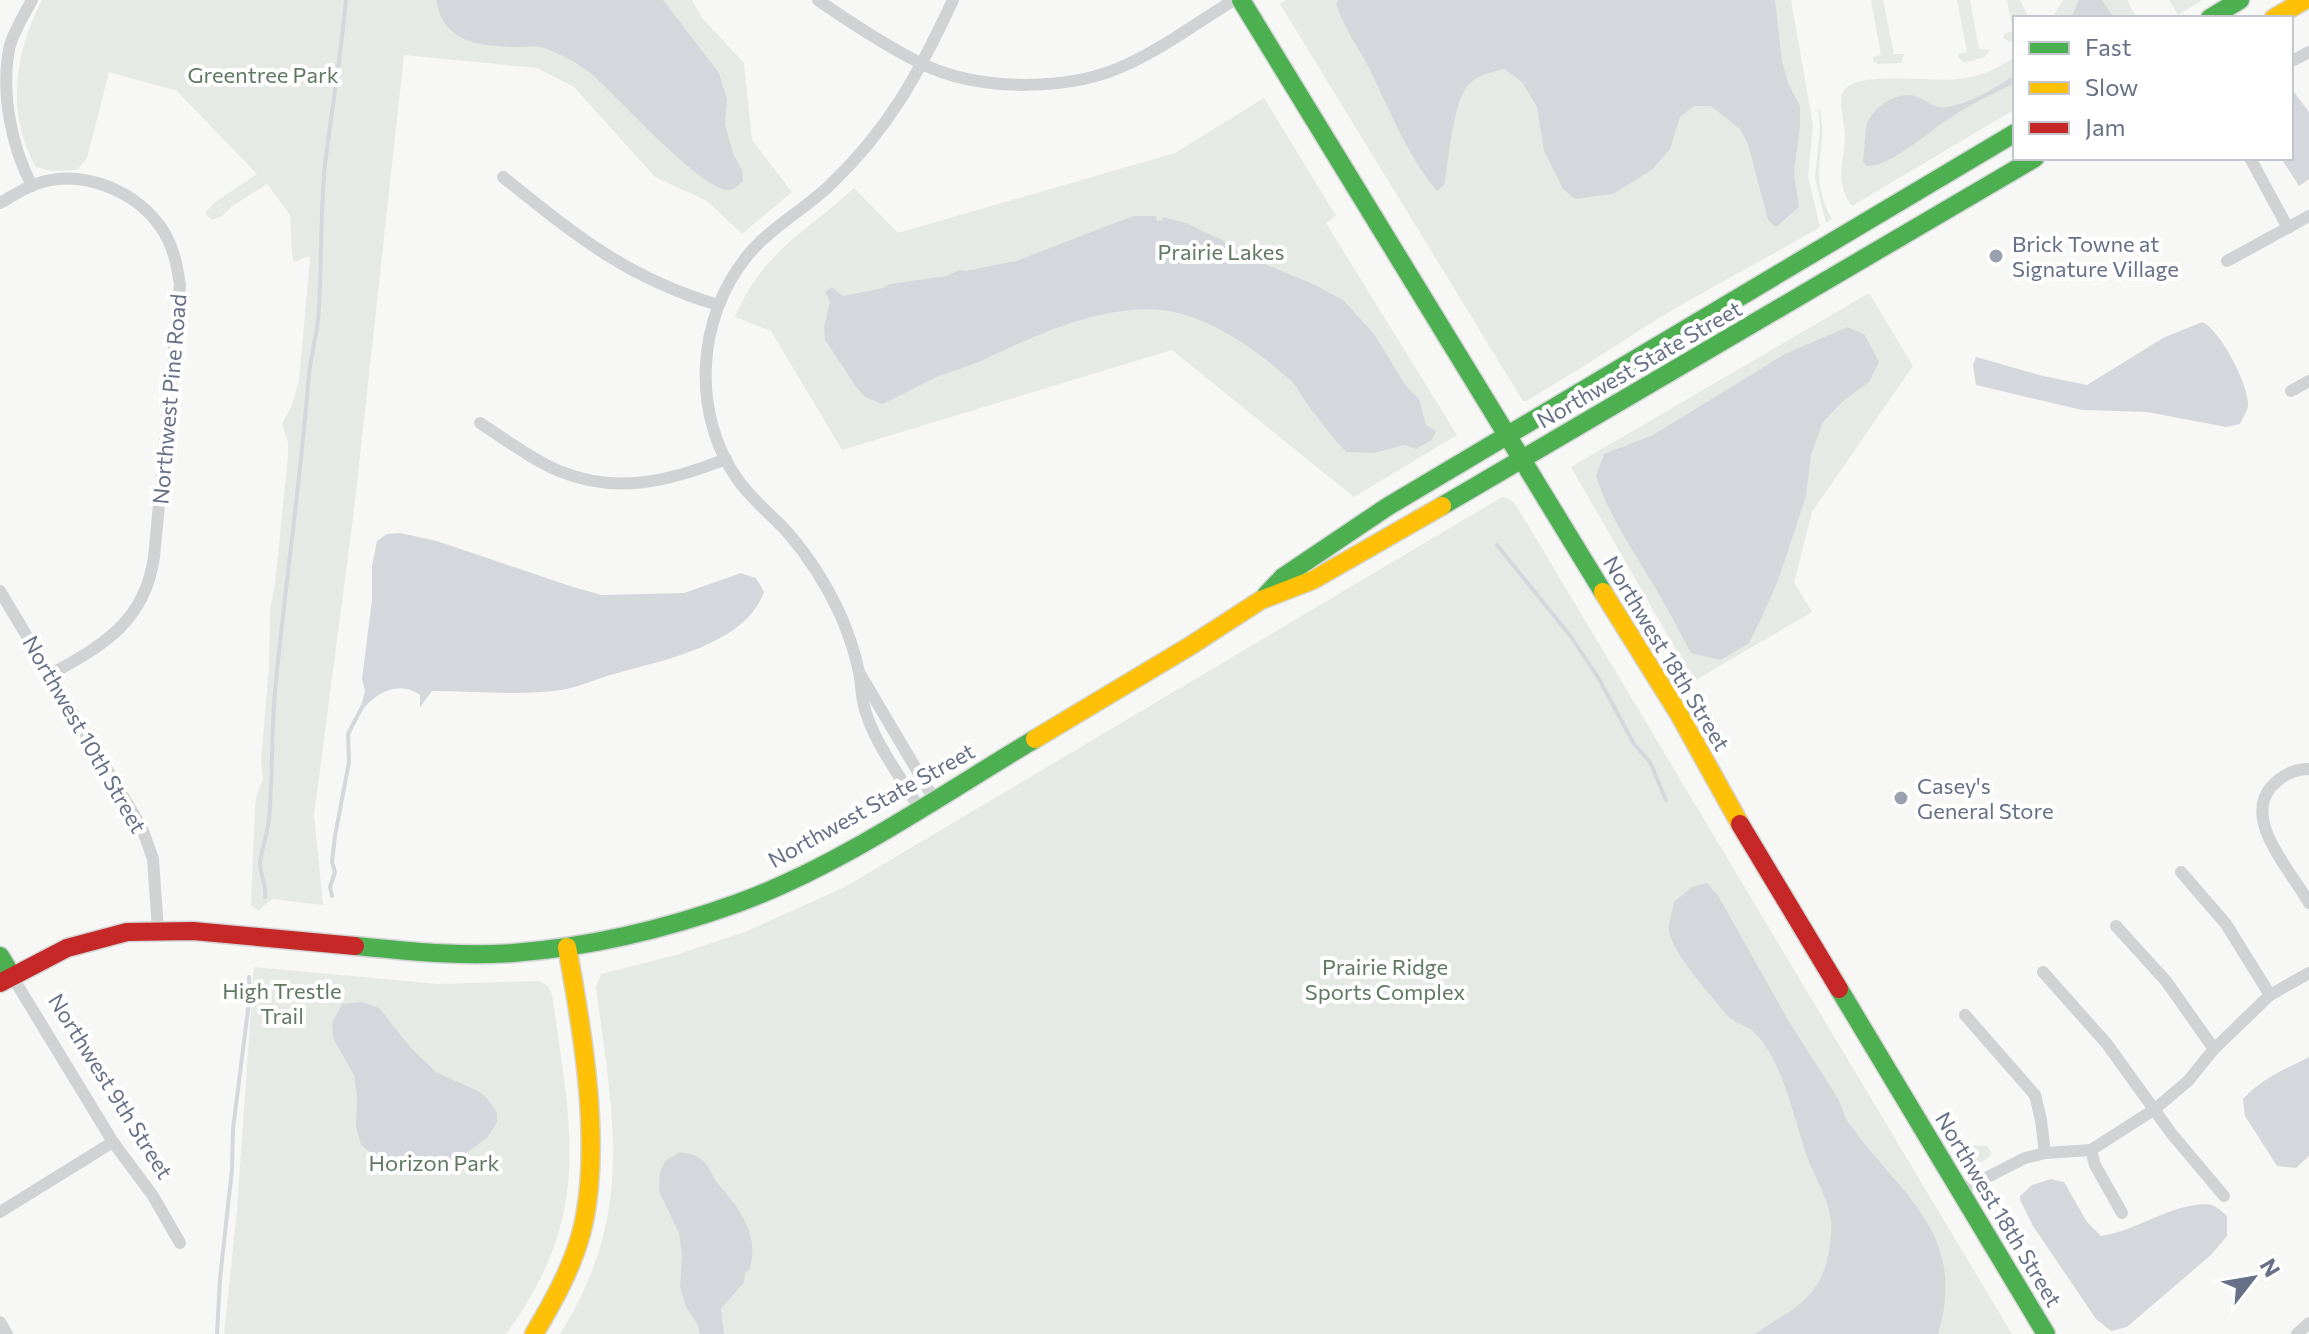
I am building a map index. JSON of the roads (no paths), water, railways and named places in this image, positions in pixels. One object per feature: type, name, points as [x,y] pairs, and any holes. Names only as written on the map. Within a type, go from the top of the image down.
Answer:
[{"type":"main road","name":"Northwest 18th Street","points":[[1241,0],[1679,714],[1732,811],[2046,1334]]},
{"type":"main road","points":[[2213,16],[2240,0]]},
{"type":"main road","points":[[2277,16],[2305,0]]},
{"type":"main road","name":"Northwest State Street","points":[[1261,600],[1283,577],[1361,524],[2013,134]]},
{"type":"main road","name":"Northwest State Street","points":[[6,979],[67,948],[127,932],[158,930],[287,939],[439,954],[512,953],[637,934],[738,903],[823,864],[1190,646],[1261,600],[1313,580],[2032,160]]},
{"type":"main road","points":[[534,1334],[573,1262],[589,1200],[592,1165],[590,1108],[567,947]]},
{"type":"main road","name":"Northwest 9th Street","points":[[0,956],[6,979]]},
{"type":"street","points":[[32,0],[10,45],[6,95],[23,169],[32,186]]},
{"type":"street","points":[[818,0],[852,24],[923,64],[998,83],[1049,84],[1117,69],[1140,59],[1234,0]]},
{"type":"street","points":[[927,803],[860,673],[840,615],[815,571],[789,535],[747,492],[726,459],[712,422],[706,383],[709,340],[718,305],[736,271],[759,242],[829,186],[870,143],[899,106],[953,0]]},
{"type":"street","points":[[2294,60],[2309,52]]},
{"type":"street","points":[[2251,160],[2288,228]]},
{"type":"street","points":[[503,177],[570,231],[631,271],[718,305]]},
{"type":"street","name":"Northwest Pine Road","points":[[0,203],[43,182],[79,180],[107,186],[124,194],[155,220],[165,233],[173,249],[180,285],[154,557],[148,585],[135,611],[118,631],[51,674]]},
{"type":"street","points":[[2227,261],[2309,216]]},
{"type":"street","points":[[2291,391],[2309,381]]},
{"type":"street","points":[[480,423],[546,464],[568,474],[594,480],[631,483],[669,479],[726,459]]},
{"type":"street","name":"Northwest 10th Street","points":[[0,591],[132,809],[146,838],[153,859],[158,930]]},
{"type":"street","points":[[860,673],[866,715],[878,740],[927,803]]},
{"type":"street","points":[[2309,769],[2300,769],[2277,780],[2267,792],[2261,815],[2267,836],[2303,878],[2309,903]]},
{"type":"street","points":[[2181,872],[2226,924],[2270,995]]},
{"type":"street","points":[[2116,926],[2166,981],[2214,1049]]},
{"type":"street","points":[[2043,972],[2107,1044],[2224,1196]]},
{"type":"street","points":[[1960,1191],[2025,1158],[2045,1153],[2091,1150],[2155,1109],[2188,1081],[2214,1049],[2270,995],[2309,973]]},
{"type":"street","name":"Northwest 9th Street","points":[[6,979],[113,1142],[153,1196],[180,1243]]},
{"type":"street","points":[[1965,1015],[2035,1095],[2045,1153]]},
{"type":"street","points":[[0,1212],[113,1142]]},
{"type":"street","points":[[2091,1150],[2095,1165],[2122,1213]]},
{"type":"street","points":[[0,1322],[7,1334]]},
{"type":"street","points":[[2297,1334],[2309,1323]]},
{"type":"waterway","points":[[265,897],[260,862],[269,820],[274,698],[309,374],[318,320],[324,176],[346,0]]},
{"type":"waterway","points":[[1497,545],[1572,638],[1599,679],[1634,744],[1650,762],[1666,800]]},
{"type":"waterway","points":[[332,896],[330,887],[335,872],[332,862],[335,836],[349,762],[348,734],[362,707]]},
{"type":"waterway","points":[[217,1334],[233,1129],[250,994],[249,977]]},
{"type":"place","name":"Brick Towne at Signature Village","points":[[1996,256]]},
{"type":"place","name":"Casey's General Store","points":[[1901,798]]},
{"type":"park label","name":"Greentree Park","points":[[263,74]]},
{"type":"park label","name":"Prairie Lakes","points":[[1221,251]]},
{"type":"park label","name":"Prairie Ridge Sports Complex","points":[[1385,978]]},
{"type":"park label","name":"High Trestle Trail","points":[[282,1002]]},
{"type":"park label","name":"Horizon Park","points":[[434,1162]]}]
